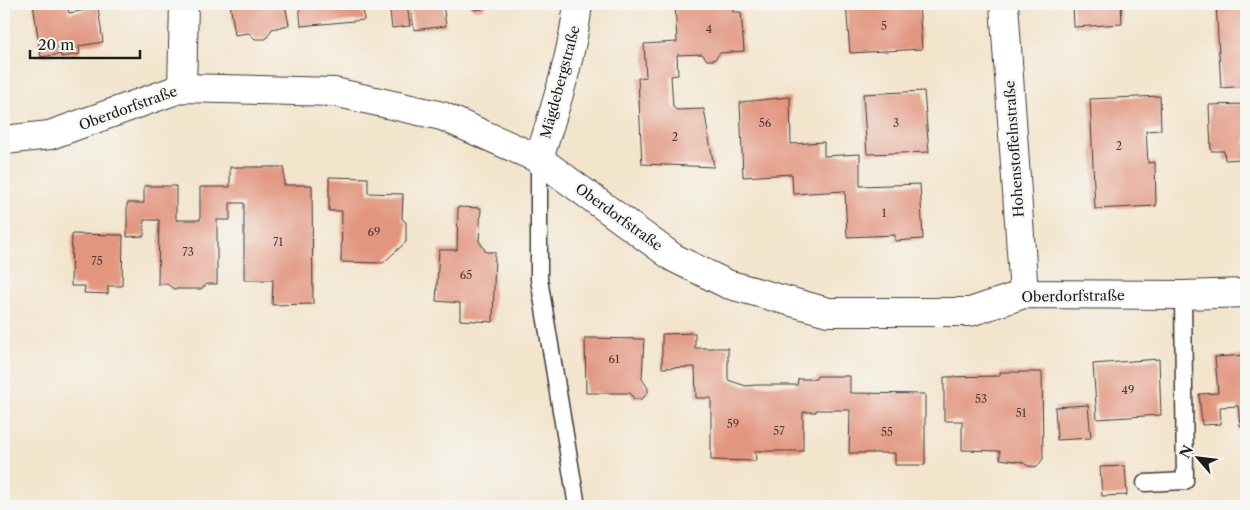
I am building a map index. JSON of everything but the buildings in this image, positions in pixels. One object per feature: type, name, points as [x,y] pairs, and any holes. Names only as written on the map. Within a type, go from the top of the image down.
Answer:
[{"type":"street","points":[[182,88],[184,4]]},
{"type":"street","name":"Mägdebergstraße","points":[[540,159],[559,95],[576,23],[578,4]]},
{"type":"street","name":"Hohenstoffelnstraße","points":[[1004,4],[1024,294]]},
{"type":"street","name":"Oberdorfstraße","points":[[4,140],[50,135],[182,88],[334,92],[442,116],[540,159],[674,258],[727,284],[828,312],[970,312],[1024,294],[1182,295],[1246,293]]},
{"type":"lane","points":[[540,159],[539,279],[577,506]]},
{"type":"lane","points":[[1145,484],[1185,481],[1182,295]]}]
